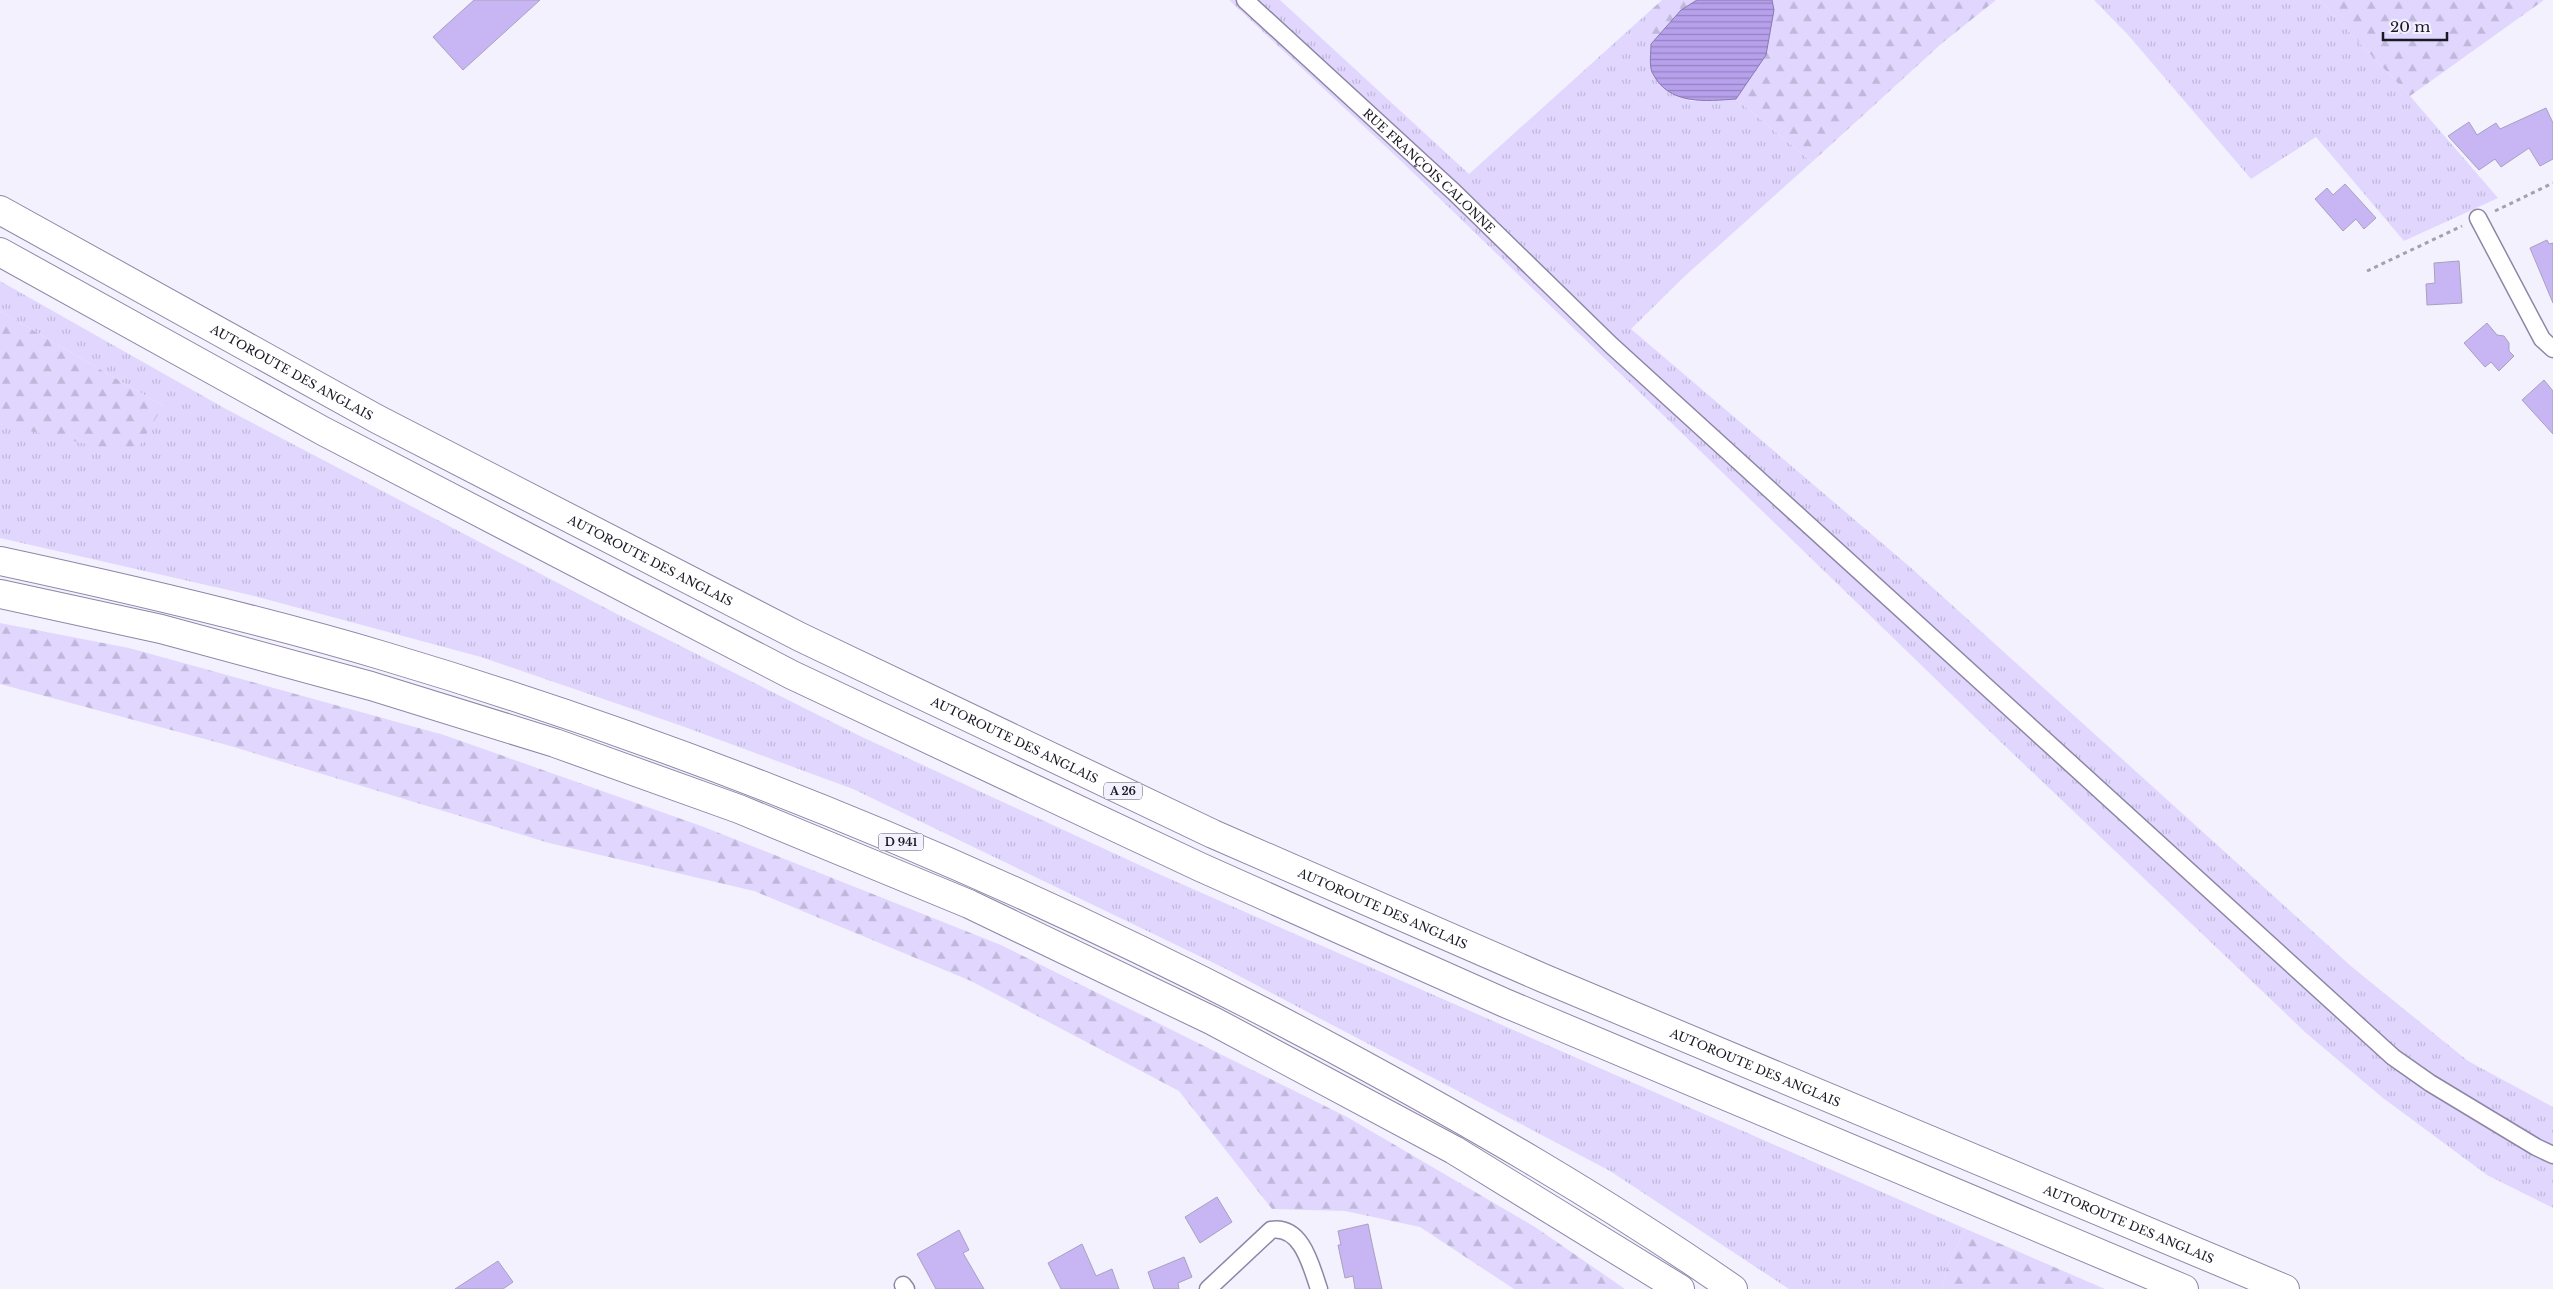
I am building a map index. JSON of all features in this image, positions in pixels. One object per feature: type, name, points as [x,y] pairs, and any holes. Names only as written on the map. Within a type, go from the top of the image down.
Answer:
[{"type":"highway","name":"AUTOROUTE DES ANGLAIS","points":[[0,210],[377,419],[782,628],[1213,834],[1544,978],[2284,1289]]},
{"type":"highway","points":[[0,252],[323,431],[810,684],[1200,867],[1505,1003],[2184,1289]]},
{"type":"highway","name":"D 941","points":[[0,561],[172,598],[385,656],[568,714],[750,779],[980,874],[1226,992],[1470,1122],[1678,1250],[1733,1289]]},
{"type":"highway","name":"D 941","points":[[0,594],[161,629],[371,686],[555,743],[739,810],[969,904],[1213,1021],[1454,1150],[1680,1289]]},
{"type":"street","name":"RUE FRANÇOIS CALONNE","points":[[1246,0],[1454,192],[1611,345],[2393,1057],[2430,1083],[2536,1147],[2553,1155]]},
{"type":"street","points":[[2478,218],[2542,339],[2553,349]]},
{"type":"street","points":[[1208,1289],[1271,1230],[1278,1229],[1294,1236],[1305,1250],[1319,1289]]},
{"type":"green space","points":[[1229,0],[1280,0],[1469,174],[1652,9],[1652,71],[1691,101],[1736,99],[1812,162],[1685,276],[1631,329],[1910,567],[2352,967],[2468,1061],[2553,1107],[2553,1208],[2487,1175],[2383,1098],[2306,1033],[1984,726],[1401,161]]},
{"type":"green space","points":[[1662,0],[1697,0],[1681,10],[1651,44],[1652,9]]},
{"type":"green space","points":[[1772,0],[1996,0],[1941,44],[1812,162],[1736,99],[1766,55],[1774,10]]},
{"type":"green space","points":[[2094,0],[2319,0],[2410,96],[2498,198],[2404,241],[2316,137],[2251,179],[2129,36]]},
{"type":"green space","points":[[2319,0],[2544,0],[2410,96]]},
{"type":"green space","points":[[0,281],[226,409],[617,614],[860,736],[1161,875],[1966,1229],[1947,1266],[1942,1289],[1789,1289],[1610,1171],[1222,967],[853,789],[679,725],[481,657],[250,595],[0,538],[0,424],[18,427],[163,406],[0,311]]},
{"type":"green space","points":[[0,311],[163,406],[134,455],[0,424]]},
{"type":"green space","points":[[0,623],[129,648],[444,735],[704,827],[1001,945],[1347,1117],[1535,1227],[1625,1289],[1514,1289],[1420,1227],[1345,1211],[1272,1209],[1179,1091],[971,981],[754,891],[549,843],[227,745],[0,684]]},
{"type":"green space","points":[[1966,1229],[2105,1289],[1942,1289],[1947,1266]]},
{"type":"shaded area","points":[[1697,0],[1772,0],[1774,10],[1766,55],[1736,99],[1700,100],[1678,96],[1668,91],[1659,83],[1652,72],[1650,62],[1651,44],[1681,10]]},
{"type":"building","points":[[474,0],[540,0],[463,70],[433,37]]},
{"type":"building","points":[[2546,108],[2553,123],[2553,159],[2540,166],[2529,148],[2501,167],[2495,159],[2479,170],[2448,136],[2469,122],[2477,135],[2496,123],[2500,129]]},
{"type":"building","points":[[2345,184],[2376,218],[2364,229],[2356,219],[2343,231],[2315,199],[2327,188],[2333,195]]},
{"type":"building","points":[[2547,240],[2549,244],[2553,243],[2553,303],[2530,248]]},
{"type":"building","points":[[2459,261],[2462,303],[2427,305],[2426,284],[2435,283],[2434,263]]},
{"type":"building","points":[[2487,323],[2497,335],[2504,336],[2509,343],[2509,351],[2514,356],[2499,371],[2491,362],[2485,367],[2464,343]]},
{"type":"building","points":[[2544,380],[2553,391],[2553,434],[2522,400]]},
{"type":"building","points":[[1217,1197],[1232,1222],[1200,1243],[1185,1217]]},
{"type":"building","points":[[1368,1224],[1382,1289],[1355,1289],[1353,1276],[1345,1278],[1338,1245],[1341,1245],[1338,1231]]},
{"type":"building","points":[[959,1230],[969,1250],[963,1253],[984,1289],[936,1289],[917,1254]]},
{"type":"building","points":[[1082,1244],[1096,1276],[1112,1269],[1119,1289],[1061,1289],[1048,1263]]},
{"type":"building","points":[[1184,1257],[1192,1277],[1178,1283],[1179,1289],[1154,1289],[1148,1272]]},
{"type":"building","points":[[498,1261],[513,1282],[503,1289],[455,1289]]}]
